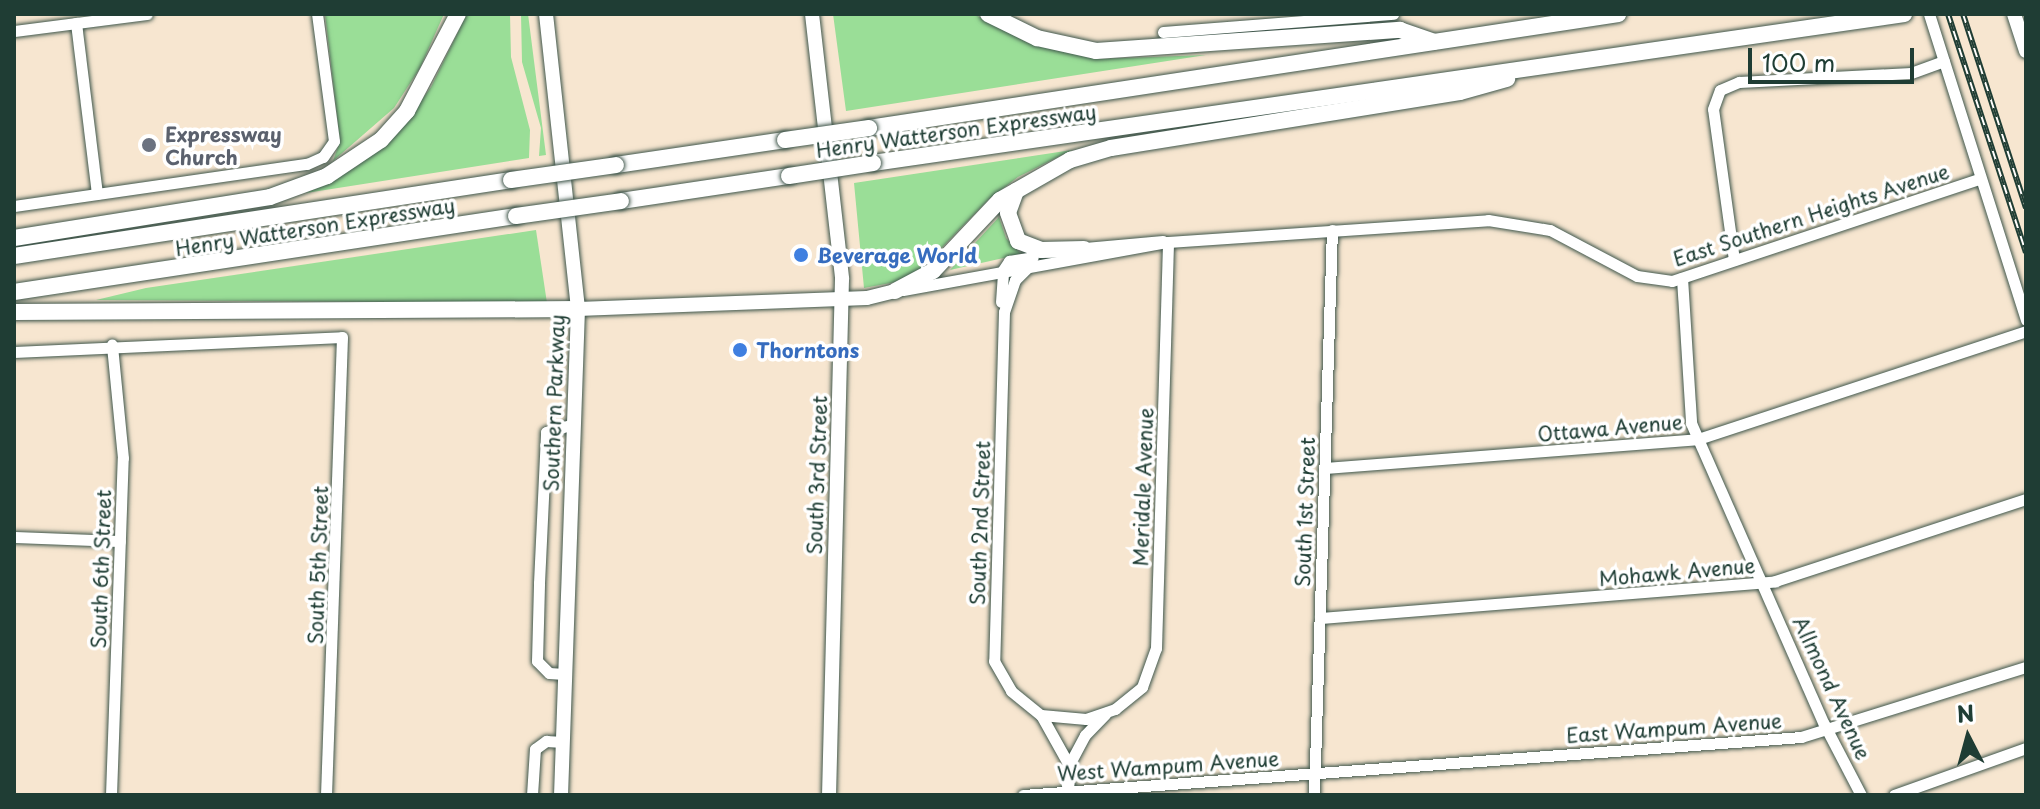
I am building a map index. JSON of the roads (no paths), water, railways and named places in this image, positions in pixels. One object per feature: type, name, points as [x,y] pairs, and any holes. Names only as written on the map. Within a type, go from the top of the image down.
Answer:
[{"type":"highway","points":[[14,238],[270,197],[327,176],[374,146],[407,111],[458,14]]},
{"type":"highway","points":[[988,14],[1037,38],[1096,51],[1400,30],[1439,44]]},
{"type":"highway","name":"Henry Watterson Expressway","points":[[14,256],[1439,44],[1618,14]]},
{"type":"highway","name":"Henry Watterson Expressway","points":[[14,292],[873,163],[1896,15]]},
{"type":"highway","points":[[895,291],[933,271],[1018,187],[1070,160],[1111,148],[1460,92],[1564,64]]},
{"type":"highway","points":[[1018,187],[1008,213],[1018,241],[1041,250],[1084,249]]},
{"type":"highway","points":[[14,312],[578,309]]},
{"type":"main road","name":"Southern Parkway","points":[[546,14],[578,309],[561,795]]},
{"type":"main road","name":"South 3rd Street","points":[[812,14],[842,298],[829,795]]},
{"type":"main road","points":[[2014,14],[2026,51]]},
{"type":"main road","points":[[578,309],[842,298],[895,291]]},
{"type":"street","points":[[14,31],[147,14]]},
{"type":"street","points":[[14,206],[307,164],[323,157],[334,141],[317,14]]},
{"type":"street","points":[[1163,32],[1315,17],[1393,14]]},
{"type":"street","points":[[1929,14],[2026,320]]},
{"type":"street","points":[[76,23],[97,194]]},
{"type":"street","points":[[1734,260],[1713,109],[1720,90],[1739,82],[1911,73],[1944,61]]},
{"type":"street","name":"East Southern Heights Avenue","points":[[1168,242],[1467,220],[1520,222],[1571,239],[1647,280],[1682,278],[1979,179]]},
{"type":"street","name":"South 1st Street","points":[[1314,795],[1332,230]]},
{"type":"street","points":[[1003,270],[1009,261],[1149,239],[1168,242]]},
{"type":"street","points":[[895,291],[1168,242]]},
{"type":"street","name":"Meridale Avenue","points":[[1069,765],[1085,735],[1108,712],[1142,687],[1156,648],[1168,242]]},
{"type":"street","name":"South 2nd Street","points":[[1004,312],[1015,280],[1031,265]]},
{"type":"street","name":"South 2nd Street","points":[[1003,270],[994,661],[1011,691],[1041,715],[1069,765],[1068,793]]},
{"type":"street","name":"Allmond Avenue","points":[[1682,278],[1691,423],[1761,583],[1861,795]]},
{"type":"street","name":"Ottawa Avenue","points":[[1324,468],[1698,439],[2026,331]]},
{"type":"street","name":"South 5th Street","points":[[112,345],[342,337],[326,795]]},
{"type":"street","points":[[14,352],[112,345]]},
{"type":"street","name":"South 6th Street","points":[[111,795],[122,430],[112,345]]},
{"type":"street","points":[[564,674],[549,673],[537,661],[539,583],[546,432],[574,424]]},
{"type":"street","name":"Mohawk Avenue","points":[[1320,618],[1761,583],[2026,499]]},
{"type":"street","points":[[14,537],[120,541]]},
{"type":"street","name":"East Wampum Avenue","points":[[1315,773],[1801,737],[2026,667]]},
{"type":"street","name":"Meridale Avenue","points":[[1041,715],[1073,720],[1108,712]]},
{"type":"street","points":[[532,795],[535,749],[546,741],[563,742]]},
{"type":"street","points":[[1894,795],[2026,748]]},
{"type":"street","name":"West Wampum Avenue","points":[[1023,795],[1315,773]]},
{"type":"railway","points":[[1948,14],[2026,253]]},
{"type":"railway","points":[[1963,14],[2026,208]]},
{"type":"place","name":"Expressway Church","points":[[149,145]]},
{"type":"place","name":"Beverage World","points":[[801,255]]},
{"type":"place","name":"Thorntons","points":[[740,350]]}]
